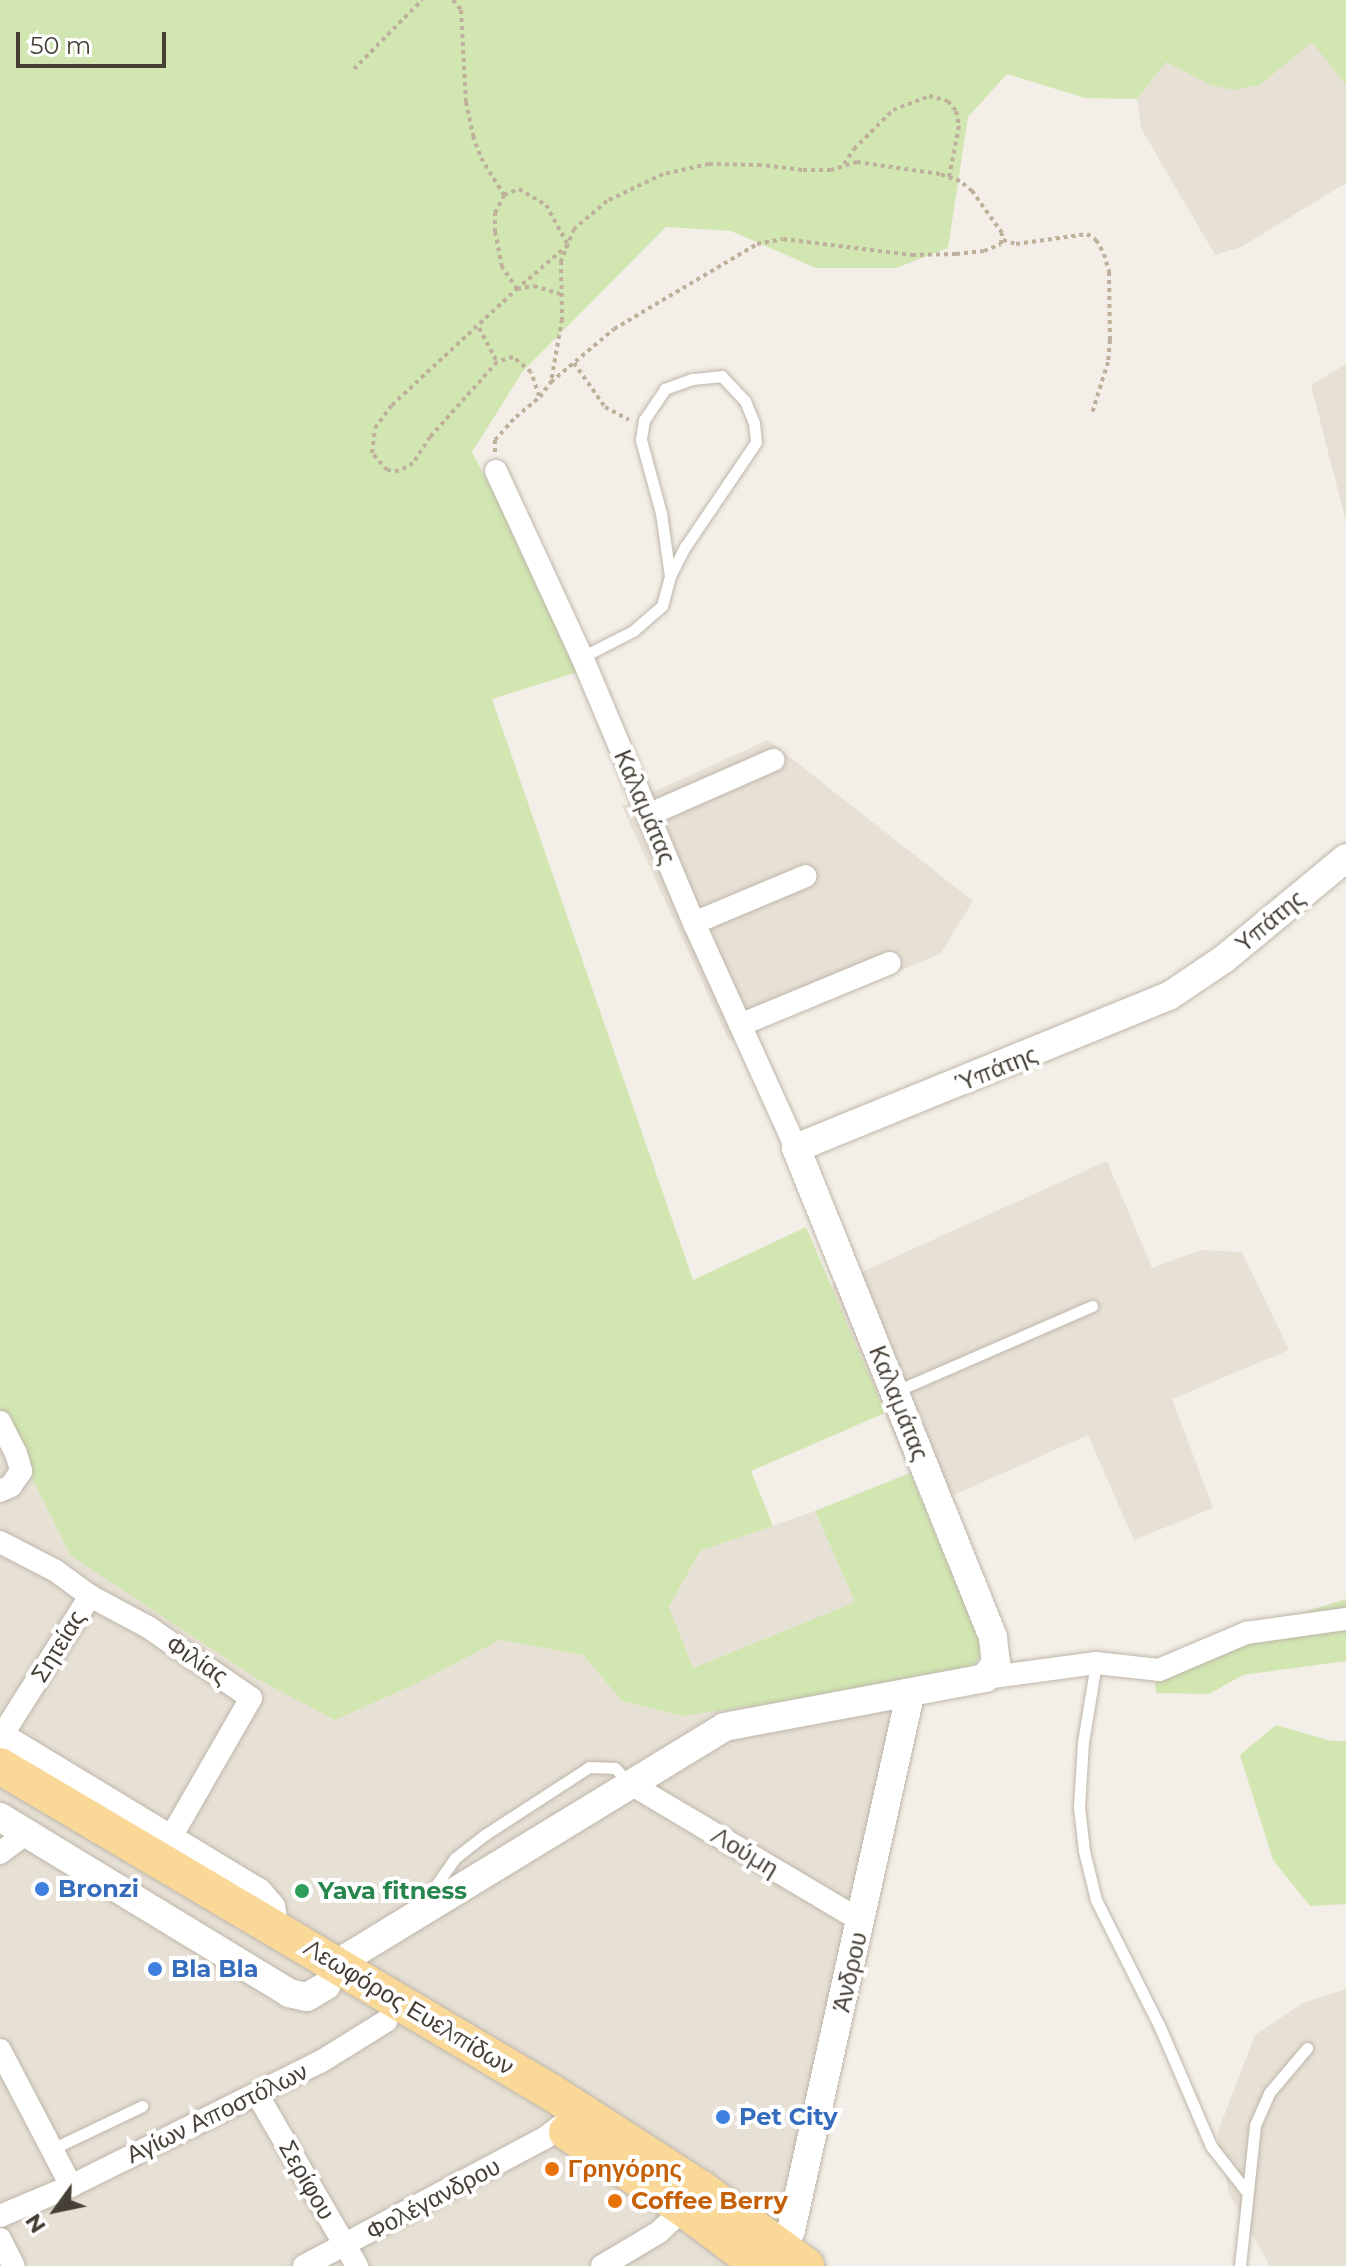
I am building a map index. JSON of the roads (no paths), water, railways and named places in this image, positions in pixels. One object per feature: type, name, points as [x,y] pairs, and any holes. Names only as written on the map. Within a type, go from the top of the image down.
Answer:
[{"type":"main road","name":"Λεωφόρος Ευελπίδων","points":[[0,1746],[275,1927],[386,2021],[559,2127],[684,2209],[783,2260]]},
{"type":"main road","name":"Λεωφόρος Ευελπίδων","points":[[0,1792],[567,2103],[700,2188],[783,2260]]},
{"type":"street","name":"Καλαμάτας","points":[[496,471],[582,657],[694,923],[796,1148],[993,1637],[996,1663],[985,1678]]},
{"type":"street","points":[[648,815],[773,760]]},
{"type":"street","name":"Υπάτης","points":[[1193,982],[1346,858]]},
{"type":"street","points":[[694,923],[806,876]]},
{"type":"street","points":[[740,1025],[890,963]]},
{"type":"street","name":"Ύπάτης","points":[[796,1148],[1128,1015],[1193,982]]},
{"type":"street","points":[[0,1422],[16,1453],[21,1471],[11,1486],[0,1491]]},
{"type":"street","name":"Φιλίας","points":[[0,1542],[56,1571],[90,1596],[148,1627],[251,1698],[170,1839]]},
{"type":"street","name":"Σητείας","points":[[0,1746],[90,1596]]},
{"type":"street","points":[[0,1817],[289,1993],[307,1997],[332,1974],[416,1915],[724,1727],[910,1695],[985,1678],[1096,1663],[1159,1670],[1246,1633],[1346,1619]]},
{"type":"street","name":"Άνδρου","points":[[783,2260],[910,1695]]},
{"type":"street","points":[[0,1746],[170,1839],[258,1892],[271,1907],[275,1927]]},
{"type":"street","name":"Λούμη","points":[[629,1783],[861,1921]]},
{"type":"street","points":[[0,1853],[27,1833]]},
{"type":"street","name":"Αγίων Αποστόλων","points":[[0,2216],[71,2186],[257,2094],[320,2062],[386,2021]]},
{"type":"street","points":[[0,2050],[71,2186]]},
{"type":"street","name":"Σερίφου","points":[[257,2094],[357,2266]]},
{"type":"street","name":"Φολέγανδρου","points":[[304,2266],[545,2138],[559,2127]]},
{"type":"street","points":[[602,2266],[659,2232],[684,2209]]},
{"type":"street","points":[[0,2239],[14,2266]]},
{"type":"lane","points":[[582,657],[648,621],[662,606],[670,576],[756,442],[754,423],[734,384],[722,376],[712,375],[665,389],[644,420],[641,440],[661,513],[670,576]]},
{"type":"lane","points":[[894,1392],[1092,1306]]},
{"type":"lane","points":[[1096,1663],[1083,1742],[1079,1807],[1084,1851],[1096,1900],[1159,2025],[1211,2146],[1228,2172],[1247,2192]]},
{"type":"lane","points":[[1240,2266],[1255,2125],[1269,2093],[1307,2048]]},
{"type":"lane","points":[[52,2149],[142,2106]]},
{"type":"place","name":"Bronzi","points":[[42,1889]]},
{"type":"place","name":"Yava fitness","points":[[302,1891]]},
{"type":"place","name":"Bla Bla","points":[[155,1969]]},
{"type":"place","name":"Pet City","points":[[723,2117]]},
{"type":"place","name":"Γρηγόρης","points":[[552,2169]]},
{"type":"place","name":"Coffee Berry","points":[[615,2201]]}]
